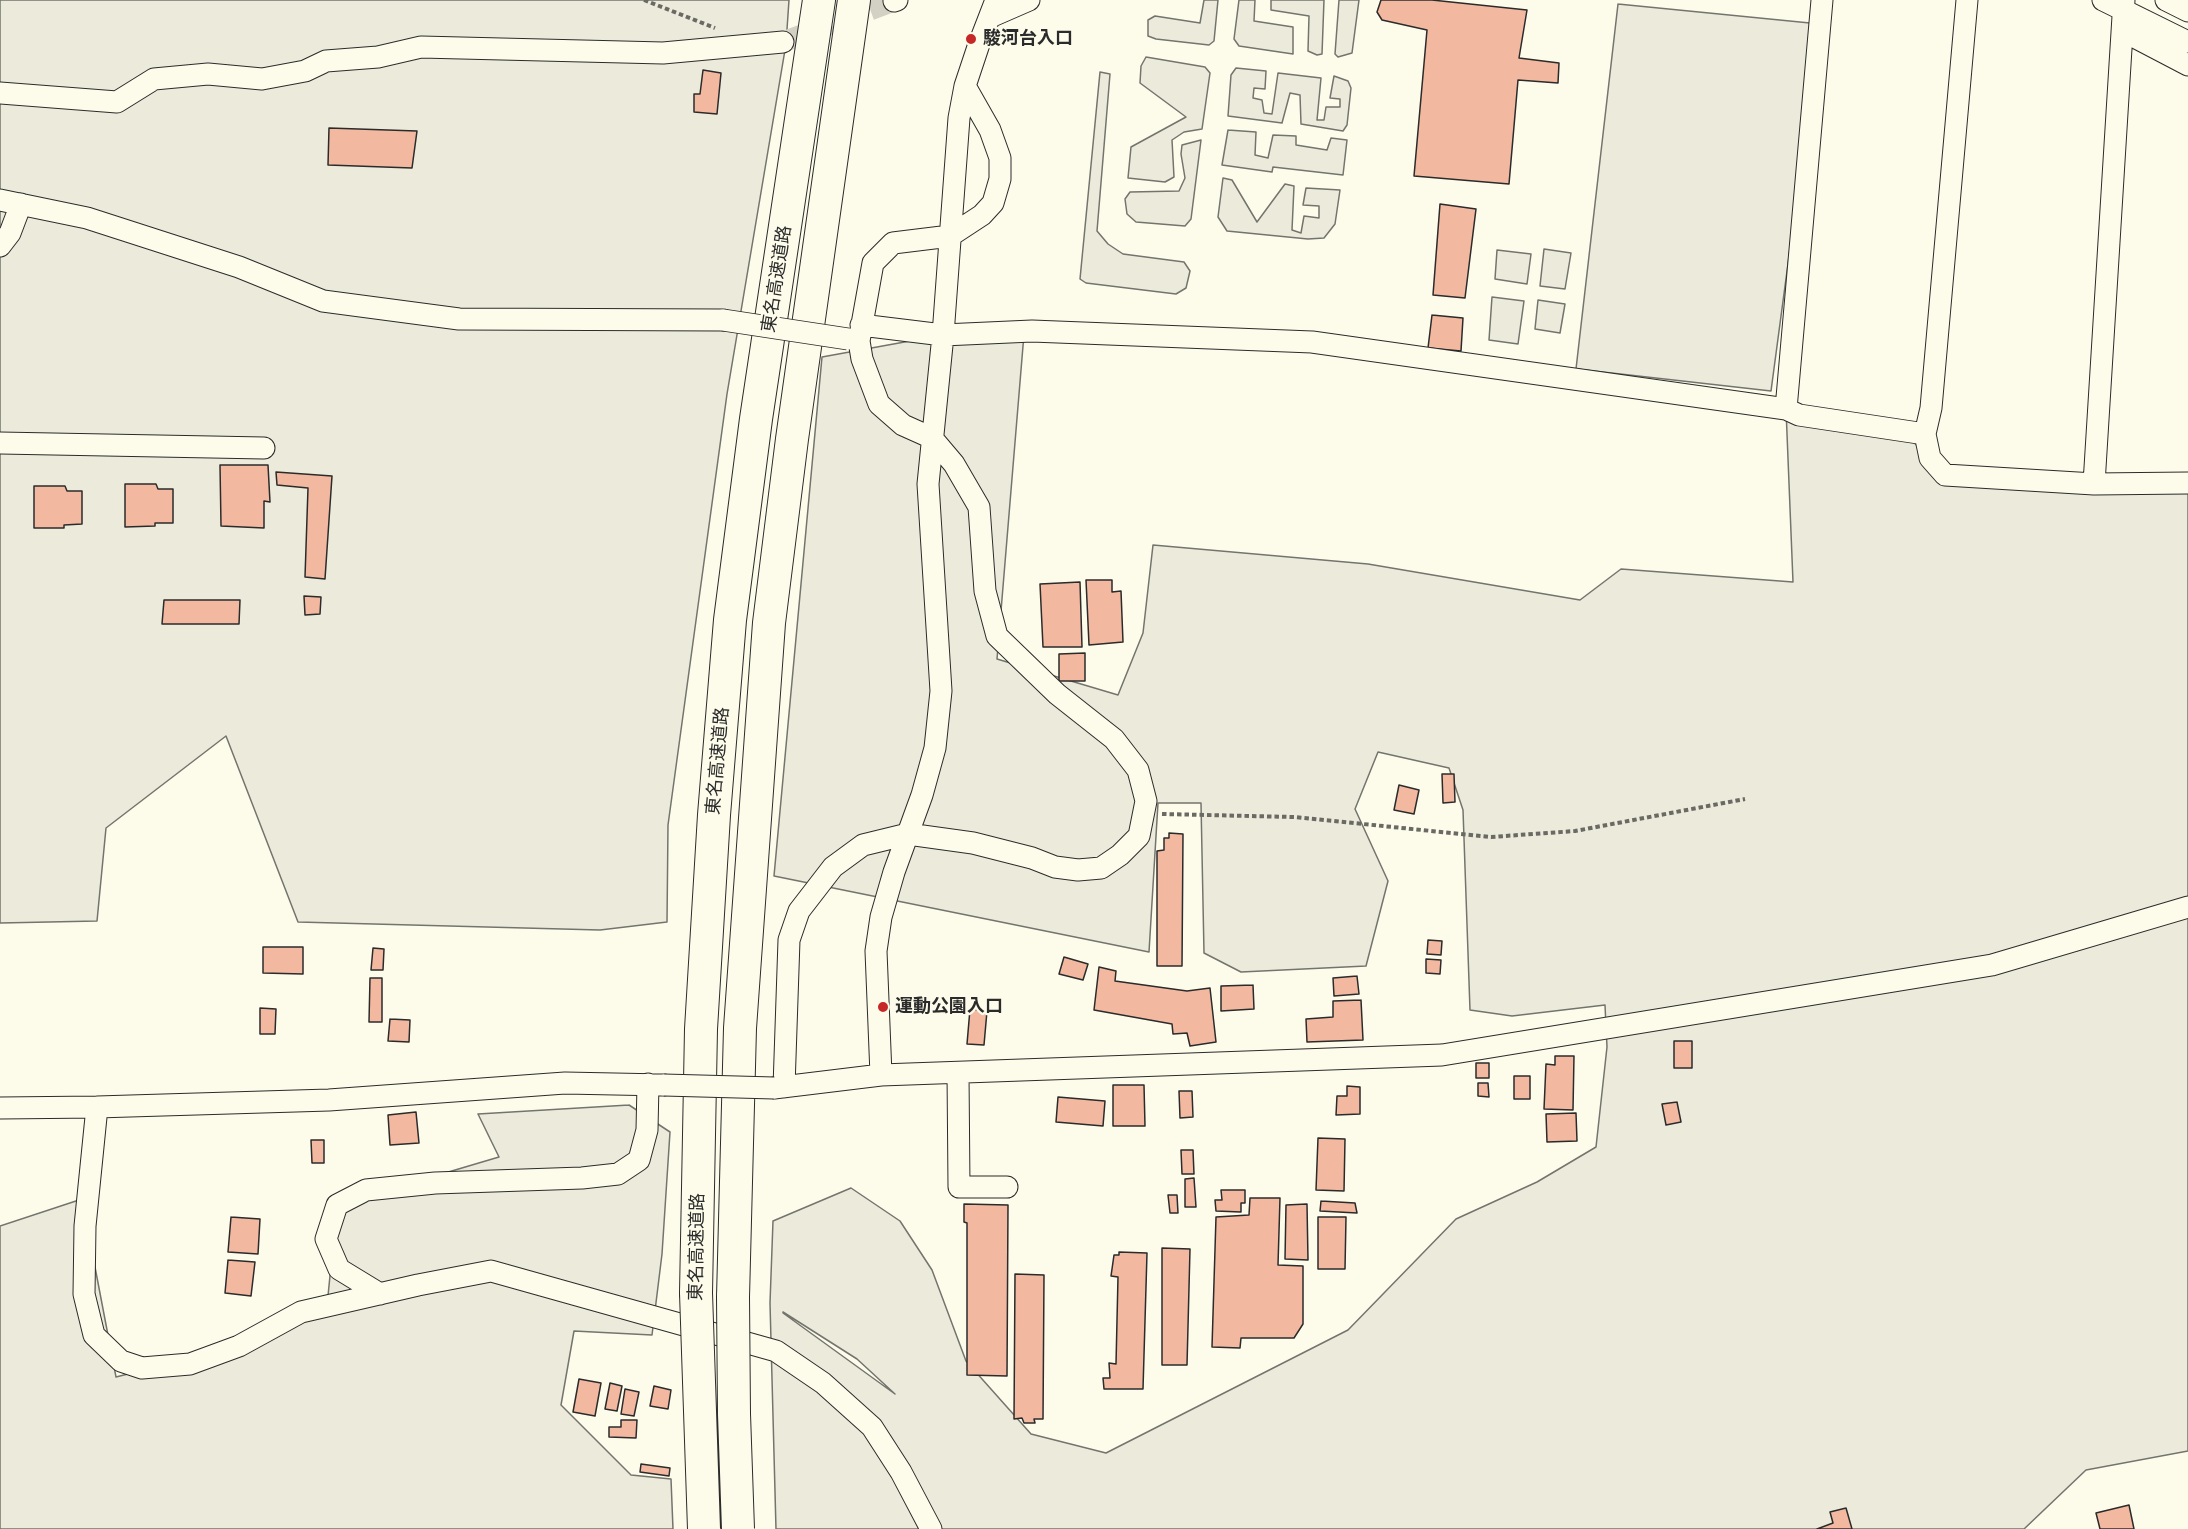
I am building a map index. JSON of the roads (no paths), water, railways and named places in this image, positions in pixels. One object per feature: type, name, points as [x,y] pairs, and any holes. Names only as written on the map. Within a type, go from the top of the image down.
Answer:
[{"type":"highway","name":"東名高速道路","points":[[704,1529],[696,1293],[701,1029],[714,814],[730,620],[756,418],[819,0]]},
{"type":"highway","name":"東名高速道路","points":[[738,1529],[733,1297],[740,1028],[769,623],[795,416],[854,0]]},
{"type":"street","points":[[881,1075],[876,951],[881,917],[894,872],[922,795],[935,748],[941,691],[928,484],[943,335],[959,118],[965,86],[993,8],[1029,0]]},
{"type":"street","points":[[1786,409],[1822,0]]},
{"type":"street","points":[[1967,0],[1931,408],[1925,434],[1930,458],[1944,475],[2094,484],[2188,483]]},
{"type":"street","points":[[2103,0],[2188,65]]},
{"type":"street","points":[[2166,0],[2188,11]]},
{"type":"street","points":[[2094,484],[2124,14]]},
{"type":"street","points":[[2124,14],[2188,42]]},
{"type":"street","points":[[0,93],[117,102],[154,79],[208,74],[262,79],[305,71],[326,61],[378,57],[421,47],[663,53],[783,42]]},
{"type":"street","points":[[779,1087],[789,940],[799,911],[833,867],[863,845],[908,834],[973,843],[1032,858],[1055,867],[1078,870],[1101,868],[1120,855],[1139,836],[1146,801],[1138,770],[1114,739],[1057,694],[997,636],[985,591],[979,507],[954,464],[932,438],[903,424],[879,404],[862,359],[856,335],[873,263],[893,243],[950,236],[982,215],[993,203],[1000,179],[1000,158],[990,130],[965,86]]},
{"type":"street","points":[[0,246],[10,233],[10,202],[87,218],[239,267],[323,301],[459,319],[723,320],[856,335],[943,335],[1032,331],[1312,342],[1786,409],[1799,415],[1925,434]]},
{"type":"street","points":[[0,442],[264,447]]},
{"type":"street","points":[[0,1108],[329,1100],[565,1083],[779,1087],[881,1075],[1442,1055],[1992,965],[2188,907]]},
{"type":"street","points":[[958,1073],[959,1187],[1007,1187]]},
{"type":"street","points":[[380,1294],[339,1269],[327,1239],[337,1205],[366,1190],[435,1183],[582,1178],[618,1174],[639,1160],[656,1084]]},
{"type":"street","points":[[97,1107],[85,1226],[84,1294],[94,1335],[121,1361],[142,1368],[190,1364],[239,1346],[301,1312],[491,1271],[776,1351],[823,1383],[872,1427],[901,1472],[932,1529]]},
{"type":"tunnel","points":[[783,42],[894,1]]},
{"type":"place","name":"駿河台入口","points":[[971,39]]},
{"type":"place","name":"運動公園入口","points":[[883,1007]]}]
